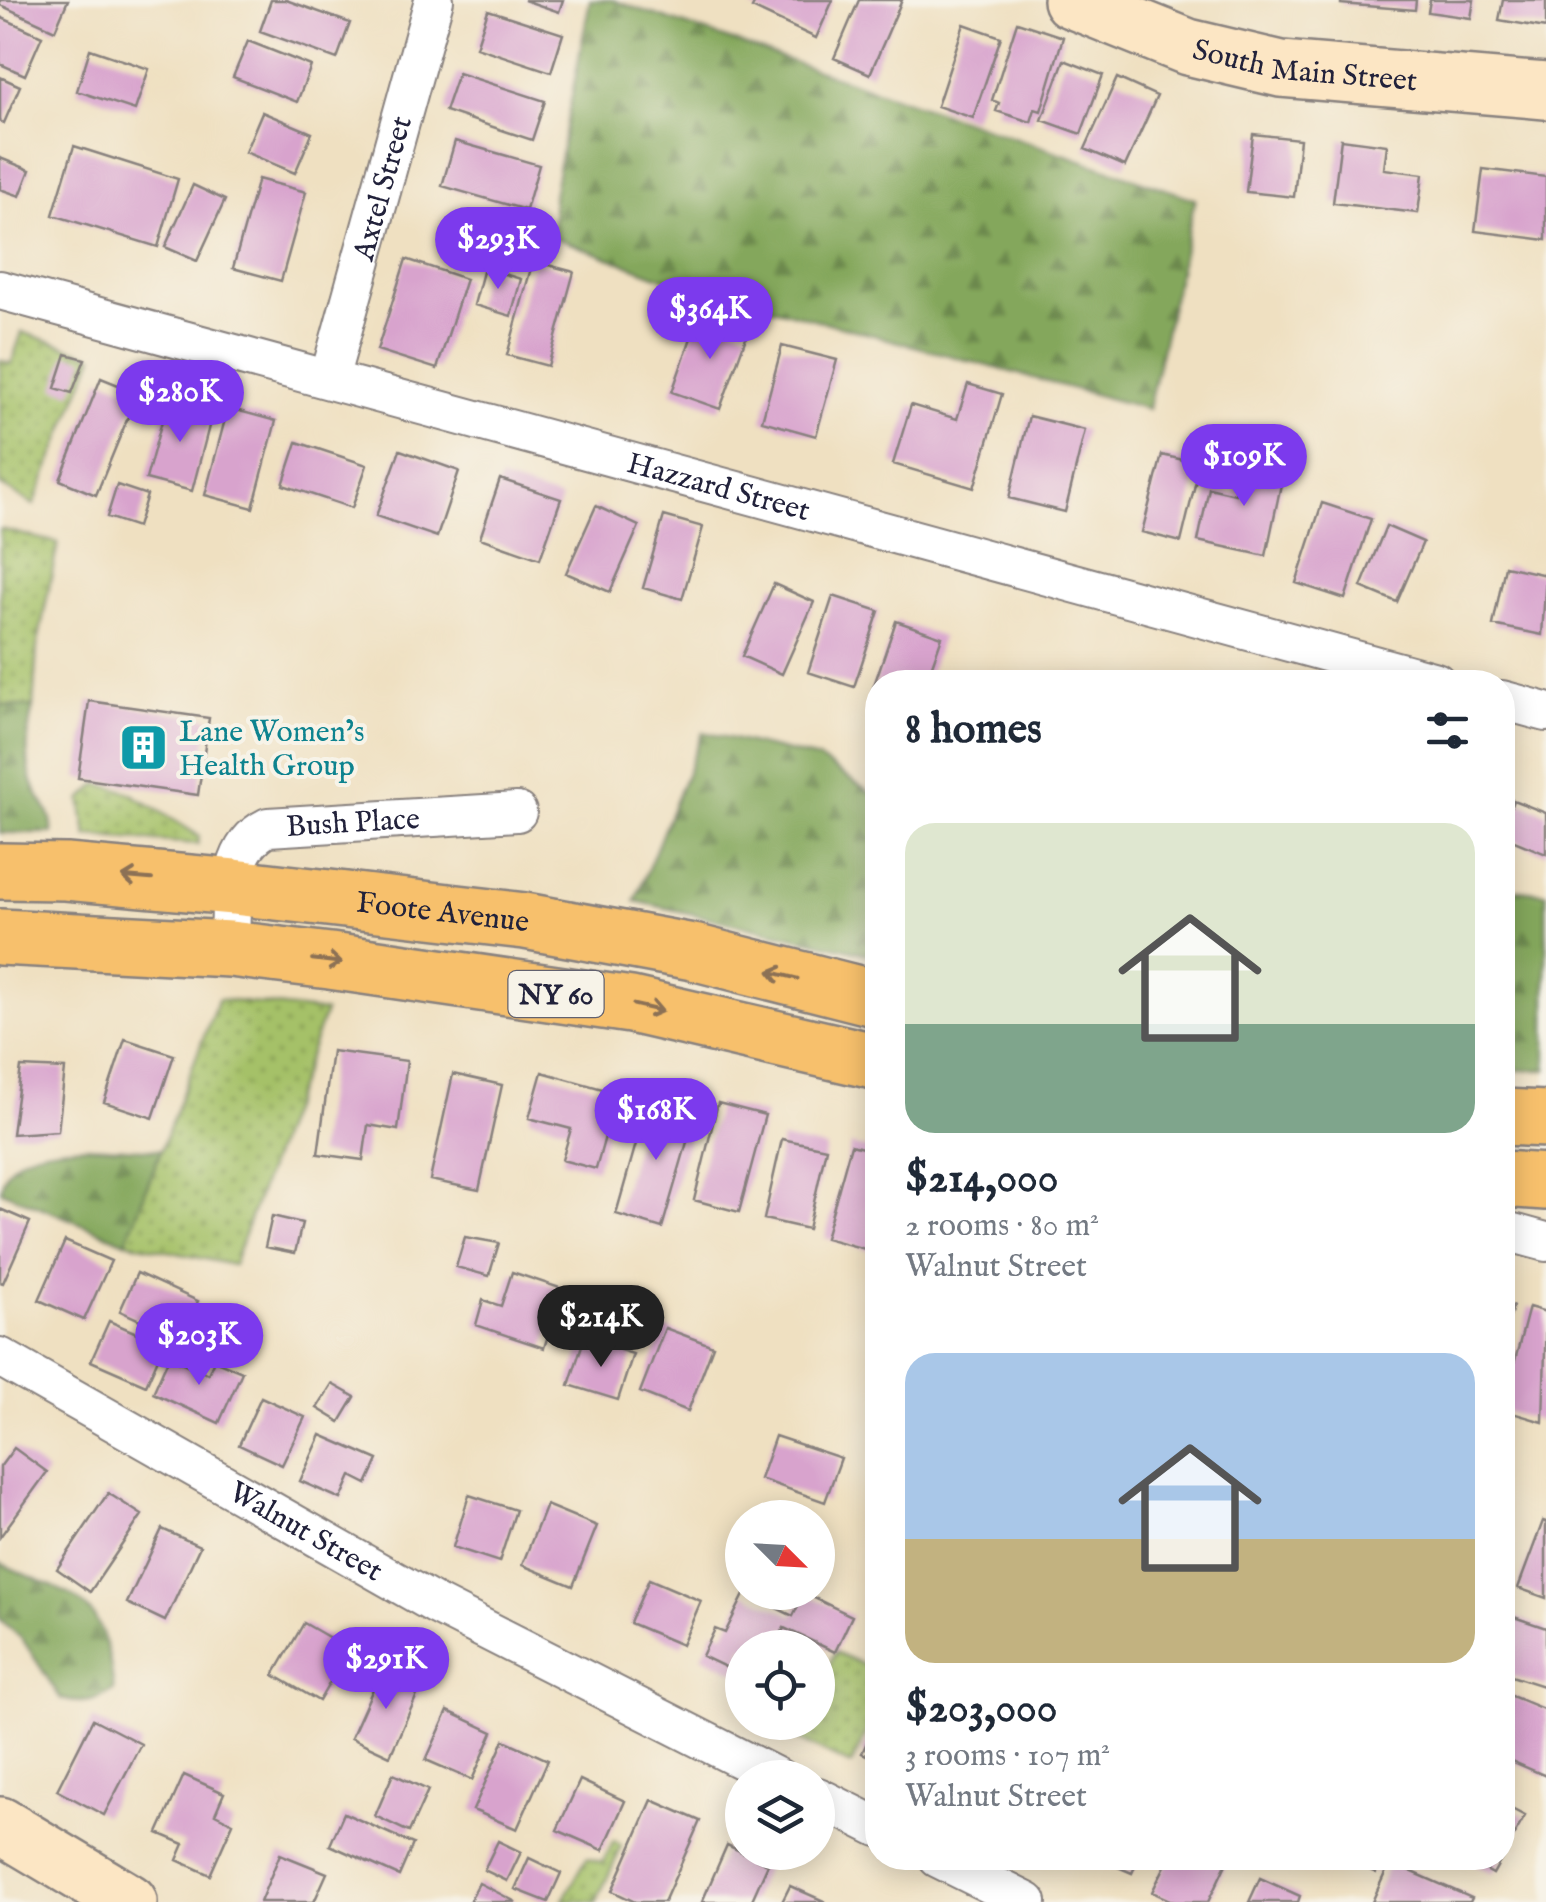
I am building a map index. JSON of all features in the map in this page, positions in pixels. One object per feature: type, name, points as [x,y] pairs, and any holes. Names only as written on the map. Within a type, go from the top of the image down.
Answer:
[{"type":"highway","name":"Foote Avenue","points":[[0,871],[66,872],[234,887],[526,921],[693,952],[865,996]]},
{"type":"highway","name":"Foote Avenue","points":[[0,937],[230,949],[632,1004],[865,1059]]},
{"type":"highway","points":[[1515,1118],[1546,1120]]},
{"type":"highway","points":[[1515,1180],[1546,1182]]},
{"type":"street","name":"Axtel Street","points":[[329,379],[434,0]]},
{"type":"street","name":"South Main Street","points":[[1071,0],[1188,47],[1281,70],[1546,91]]},
{"type":"street","name":"Hazzard Street","points":[[0,290],[1392,670]]},
{"type":"street","points":[[1515,704],[1546,712]]},
{"type":"street","name":"Bush Place","points":[[230,949],[239,854],[246,840],[268,826],[517,812]]},
{"type":"street","points":[[1515,1234],[1546,1242]]},
{"type":"street","name":"Walnut Street","points":[[0,1356],[435,1604],[743,1760]]},
{"type":"street","points":[[835,1806],[865,1822]]},
{"type":"street","points":[[0,1825],[130,1902]]},
{"type":"street","points":[[962,1870],[1027,1902]]},
{"type":"green space","points":[[590,0],[612,0],[1195,199],[1148,409],[668,280],[553,237],[553,195]]},
{"type":"green space","points":[[22,332],[94,356],[34,505],[0,485],[0,360],[11,364]]},
{"type":"green space","points":[[0,529],[58,543],[37,648],[33,707],[0,705]]},
{"type":"green space","points":[[0,705],[33,707],[28,738],[29,770],[50,815],[52,833],[0,833]]},
{"type":"green space","points":[[703,732],[819,759],[865,789],[865,953],[635,901]]},
{"type":"green space","points":[[98,784],[129,792],[199,836],[198,844],[87,836],[81,800]]},
{"type":"green space","points":[[1515,889],[1546,893],[1546,1070],[1515,1070]]},
{"type":"green space","points":[[218,999],[325,1012],[233,1265],[126,1242]]},
{"type":"green space","points":[[87,1146],[161,1150],[126,1242],[1,1191],[4,1177],[21,1158],[46,1150]]},
{"type":"green space","points":[[0,1563],[83,1604],[103,1634],[114,1690],[89,1701],[61,1699],[23,1640],[0,1619]]},
{"type":"green space","points":[[835,1652],[865,1666],[865,1735],[851,1765],[800,1740],[835,1740]]},
{"type":"green space","points":[[614,1841],[622,1846],[596,1902],[563,1900],[587,1858],[602,1863]]},
{"type":"building","points":[[0,0],[68,0],[55,30],[0,5]]},
{"type":"building","points":[[271,0],[286,0],[350,23],[337,59],[260,31]]},
{"type":"building","points":[[524,0],[563,0],[559,12]]},
{"type":"building","points":[[756,0],[833,0],[816,38],[752,8]]},
{"type":"building","points":[[859,0],[902,0],[870,74],[834,58]]},
{"type":"building","points":[[1341,0],[1416,0],[1415,10],[1341,4]]},
{"type":"building","points":[[1430,0],[1474,0],[1471,18],[1428,12]]},
{"type":"building","points":[[1503,0],[1546,0],[1546,28],[1499,20]]},
{"type":"building","points":[[488,10],[563,34],[551,72],[476,47]]},
{"type":"building","points":[[0,17],[42,36],[25,75],[0,64]]},
{"type":"building","points":[[1017,22],[1063,37],[1041,111],[1035,109],[1031,122],[996,111],[999,103],[992,100]]},
{"type":"building","points":[[964,24],[1001,37],[973,118],[937,106]]},
{"type":"building","points":[[248,41],[311,66],[297,102],[233,77]]},
{"type":"building","points":[[90,49],[149,69],[135,110],[77,91]]},
{"type":"building","points":[[1064,60],[1103,75],[1081,134],[1042,120]]},
{"type":"building","points":[[458,73],[545,101],[532,140],[445,111]]},
{"type":"building","points":[[0,77],[20,86],[4,123],[0,121]]},
{"type":"building","points":[[1117,78],[1157,96],[1125,166],[1085,149]]},
{"type":"building","points":[[262,112],[312,133],[295,173],[245,152]]},
{"type":"building","points":[[1253,134],[1300,139],[1294,197],[1246,192]]},
{"type":"building","points":[[1341,139],[1387,145],[1384,169],[1423,174],[1418,213],[1333,203]]},
{"type":"building","points":[[455,141],[539,165],[526,210],[442,186]]},
{"type":"building","points":[[74,146],[178,179],[158,247],[53,215]]},
{"type":"building","points":[[0,158],[30,170],[20,196],[0,189]]},
{"type":"building","points":[[1483,169],[1546,177],[1546,240],[1475,231]]},
{"type":"building","points":[[258,179],[306,192],[281,281],[233,268]]},
{"type":"building","points":[[193,185],[225,200],[197,261],[165,247]]},
{"type":"building","points":[[406,259],[466,279],[437,369],[377,350]]},
{"type":"building","points":[[533,261],[574,272],[548,366],[507,355]]},
{"type":"building","points":[[484,268],[521,279],[511,316],[474,305]]},
{"type":"building","points":[[699,315],[748,332],[720,409],[672,392]]},
{"type":"building","points":[[782,346],[837,360],[816,436],[762,421]]},
{"type":"building","points":[[66,354],[85,359],[72,393],[55,388]]},
{"type":"building","points":[[101,378],[138,393],[96,495],[60,480]]},
{"type":"building","points":[[968,384],[1002,394],[974,488],[893,464],[911,405],[957,419]]},
{"type":"building","points":[[168,399],[213,411],[192,491],[146,479]]},
{"type":"building","points":[[228,408],[276,421],[253,508],[205,495]]},
{"type":"building","points":[[1029,416],[1085,430],[1065,512],[1009,498]]},
{"type":"building","points":[[297,442],[367,465],[352,508],[283,485]]},
{"type":"building","points":[[400,450],[459,471],[437,537],[376,516]]},
{"type":"building","points":[[1162,455],[1200,464],[1181,542],[1142,532]]},
{"type":"building","points":[[1243,456],[1285,465],[1266,556],[1198,541],[1209,488],[1235,494]]},
{"type":"building","points":[[500,479],[561,499],[540,559],[480,538]]},
{"type":"building","points":[[117,485],[147,495],[137,527],[107,517]]},
{"type":"building","points":[[1322,503],[1371,519],[1345,599],[1296,583]]},
{"type":"building","points":[[596,506],[639,526],[610,592],[566,573]]},
{"type":"building","points":[[664,516],[703,527],[682,599],[643,588]]},
{"type":"building","points":[[1386,526],[1423,542],[1397,602],[1361,587]]},
{"type":"building","points":[[1505,566],[1546,575],[1542,635],[1493,625]]},
{"type":"building","points":[[774,584],[814,602],[782,674],[742,656]]},
{"type":"building","points":[[833,596],[879,611],[854,687],[808,672]]},
{"type":"building","points":[[896,621],[942,637],[930,670],[879,670]]},
{"type":"building","name":"Lane Women’s Health Group","points":[[89,701],[209,718],[198,795],[78,778]]},
{"type":"building","points":[[1515,801],[1546,813],[1546,854],[1515,841]]},
{"type":"building","points":[[125,1039],[174,1055],[153,1118],[104,1102]]},
{"type":"building","points":[[332,1051],[407,1061],[398,1130],[368,1125],[363,1160],[318,1154]]},
{"type":"building","points":[[21,1067],[65,1069],[58,1131],[12,1134]]},
{"type":"building","points":[[542,1072],[617,1093],[596,1169],[562,1160],[571,1129],[529,1118]]},
{"type":"building","points":[[453,1074],[502,1085],[479,1190],[430,1180]]},
{"type":"building","points":[[649,1098],[696,1111],[662,1228],[616,1214]]},
{"type":"building","points":[[718,1103],[765,1115],[739,1212],[694,1200]]},
{"type":"building","points":[[782,1139],[826,1148],[808,1229],[764,1219]]},
{"type":"building","points":[[851,1145],[865,1149],[865,1249],[825,1238]]},
{"type":"building","points":[[0,1209],[30,1222],[3,1283],[0,1282]]},
{"type":"building","points":[[272,1216],[302,1223],[295,1253],[265,1247]]},
{"type":"building","points":[[465,1237],[499,1243],[489,1276],[456,1267]]},
{"type":"building","points":[[65,1241],[111,1261],[84,1320],[39,1300]]},
{"type":"building","points":[[512,1272],[563,1289],[544,1348],[476,1325],[483,1300],[501,1306]]},
{"type":"building","points":[[137,1273],[198,1301],[181,1339],[120,1311]]},
{"type":"building","points":[[1529,1307],[1546,1312],[1543,1422],[1515,1414],[1515,1360]]},
{"type":"building","points":[[109,1321],[164,1345],[146,1385],[91,1361]]},
{"type":"building","points":[[665,1328],[713,1346],[688,1411],[640,1392]]},
{"type":"building","points":[[584,1339],[633,1354],[618,1400],[569,1385]]},
{"type":"building","points":[[169,1357],[208,1374],[214,1360],[242,1372],[219,1423],[153,1393]]},
{"type":"building","points":[[332,1384],[355,1397],[340,1422],[317,1408]]},
{"type":"building","points":[[261,1397],[305,1417],[282,1465],[239,1445]]},
{"type":"building","points":[[321,1435],[378,1460],[367,1484],[351,1476],[341,1499],[300,1481]]},
{"type":"building","points":[[775,1436],[841,1458],[826,1500],[760,1479]]},
{"type":"building","points":[[14,1448],[47,1472],[0,1537],[0,1467]]},
{"type":"building","points":[[108,1493],[142,1515],[90,1592],[57,1569]]},
{"type":"building","points":[[469,1495],[516,1510],[499,1562],[453,1547]]},
{"type":"building","points":[[546,1505],[597,1526],[573,1586],[522,1565]]},
{"type":"building","points":[[1543,1521],[1546,1522],[1546,1598],[1518,1588]]},
{"type":"building","points":[[162,1529],[200,1546],[165,1621],[127,1603]]},
{"type":"building","points":[[649,1579],[701,1601],[682,1645],[630,1623]]},
{"type":"building","points":[[835,1608],[852,1616],[835,1652],[835,1630],[726,1630],[736,1610],[780,1610],[793,1616],[796,1610]]},
{"type":"building","points":[[1515,1617],[1546,1628],[1546,1687],[1515,1677]]},
{"type":"building","points":[[304,1623],[349,1649],[319,1701],[274,1675]]},
{"type":"building","points":[[715,1629],[725,1633],[725,1667],[702,1656]]},
{"type":"building","points":[[382,1669],[421,1686],[390,1756],[351,1738]]},
{"type":"building","points":[[1515,1697],[1546,1710],[1546,1776],[1515,1763]]},
{"type":"building","points":[[448,1711],[493,1732],[472,1780],[426,1760]]},
{"type":"building","points":[[93,1719],[141,1744],[104,1815],[57,1790]]},
{"type":"building","points":[[504,1740],[548,1760],[517,1829],[473,1810]]},
{"type":"building","points":[[393,1774],[428,1790],[409,1832],[375,1816]]},
{"type":"building","points":[[184,1775],[224,1793],[215,1814],[233,1823],[210,1875],[177,1860],[184,1844],[158,1833]]},
{"type":"building","points":[[580,1780],[625,1801],[603,1850],[557,1830]]},
{"type":"building","points":[[652,1800],[700,1821],[664,1902],[635,1902],[612,1891]]},
{"type":"building","points":[[1515,1811],[1525,1816],[1515,1833]]},
{"type":"building","points":[[344,1813],[413,1844],[399,1876],[330,1845]]},
{"type":"building","points":[[498,1841],[521,1852],[507,1881],[484,1870]]},
{"type":"building","points":[[725,1850],[725,1870],[765,1870],[751,1902],[702,1902]]},
{"type":"building","points":[[280,1854],[327,1873],[314,1902],[260,1902]]},
{"type":"building","points":[[529,1858],[561,1873],[548,1902],[515,1889]]},
{"type":"building","points":[[1163,1870],[1223,1870],[1208,1902],[1174,1902],[1152,1892]]},
{"type":"building","points":[[1386,1870],[1408,1870],[1472,1898],[1470,1902],[1372,1902]]},
{"type":"building","points":[[1260,1878],[1300,1896],[1298,1902],[1249,1902]]},
{"type":"building","points":[[479,1883],[516,1902],[469,1902]]},
{"type":"building","points":[[790,1886],[826,1902],[782,1902]]},
{"type":"place","name":"Lane Women’s Health Group","points":[[144,748]]}]
